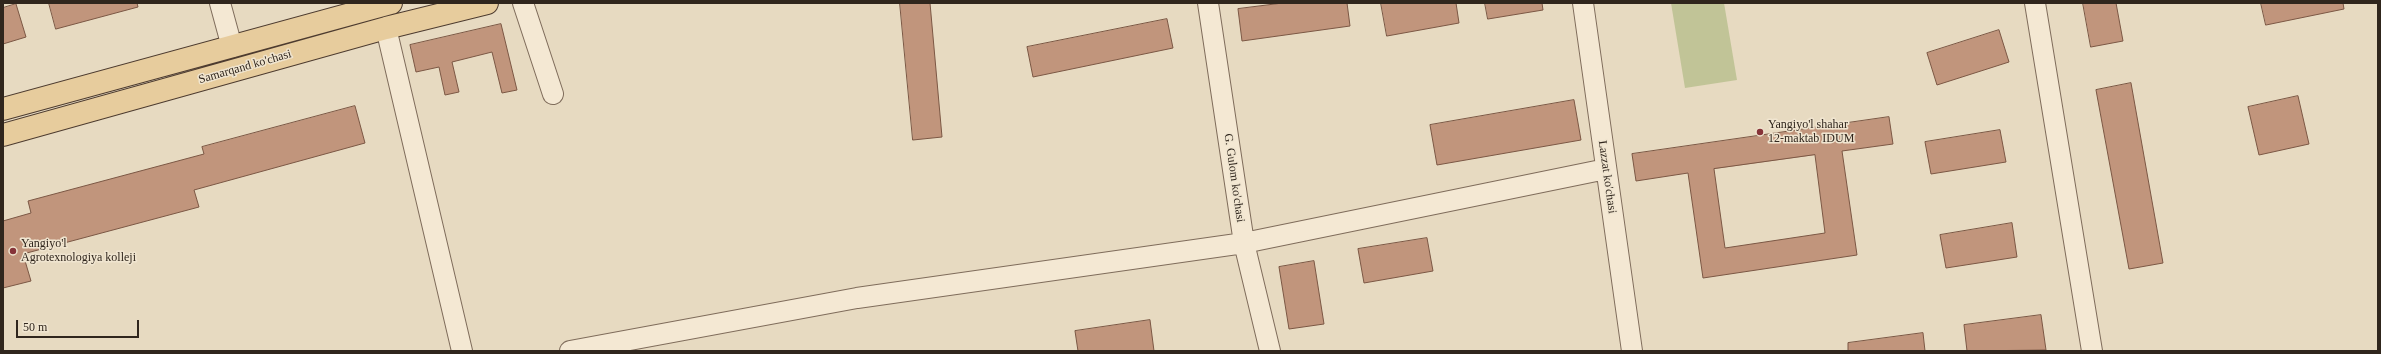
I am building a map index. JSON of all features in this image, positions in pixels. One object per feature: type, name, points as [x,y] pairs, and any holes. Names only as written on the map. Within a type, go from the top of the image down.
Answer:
[{"type":"main road","name":"Samarqand ko'chasi","points":[[3,135],[386,28],[487,3]]},
{"type":"main road","name":"Samarqand ko'chasi","points":[[3,109],[386,4]]},
{"type":"main road","points":[[386,4],[386,28]]},
{"type":"street","points":[[220,3],[232,47]]},
{"type":"street","points":[[522,3],[553,94]]},
{"type":"street","name":"G. Gulom ko'chasi","points":[[1208,3],[1244,243],[1270,351]]},
{"type":"street","name":"Lazzat ko'chasi","points":[[1583,3],[1632,351]]},
{"type":"street","points":[[2035,3],[2092,351]]},
{"type":"street","points":[[386,28],[462,351]]},
{"type":"street","points":[[570,351],[857,298],[1244,243],[1606,169]]},
{"type":"green space","points":[[1671,3],[1724,3],[1737,80],[1685,88]]},
{"type":"building","points":[[49,3],[137,3],[138,7],[56,29]]},
{"type":"building","points":[[900,3],[930,3],[942,137],[913,140]]},
{"type":"building","points":[[1283,3],[1347,3],[1350,26],[1242,41],[1238,9]]},
{"type":"building","points":[[1381,3],[1456,3],[1459,23],[1387,36]]},
{"type":"building","points":[[1485,3],[1542,3],[1543,10],[1488,19]]},
{"type":"building","points":[[2083,3],[2116,3],[2123,41],[2091,47]]},
{"type":"building","points":[[2261,3],[2343,3],[2344,9],[2266,25]]},
{"type":"building","points":[[16,4],[26,37],[3,44],[3,8]]},
{"type":"building","points":[[1167,19],[1173,48],[1033,77],[1027,47]]},
{"type":"building","points":[[501,24],[517,90],[502,93],[492,52],[452,62],[459,92],[445,95],[439,67],[416,72],[410,45]]},
{"type":"building","points":[[1999,30],[2009,62],[1937,85],[1927,53]]},
{"type":"building","points":[[2131,83],[2163,263],[2129,269],[2096,90]]},
{"type":"building","points":[[2298,96],[2309,144],[2259,155],[2248,107]]},
{"type":"building","points":[[1574,100],[1581,140],[1437,165],[1430,125]]},
{"type":"building","points":[[355,106],[365,143],[194,190],[199,207],[23,254],[31,281],[3,288],[3,221],[31,213],[28,201],[204,154],[202,147]]},
{"type":"building","points":[[1889,117],[1893,144],[1842,151],[1857,255],[1703,278],[1688,173],[1636,181],[1632,154]],"holes":[[[1815,155],[1825,233],[1725,248],[1714,169]]]},
{"type":"building","points":[[2000,130],[2006,162],[1931,174],[1925,142]]},
{"type":"building","points":[[2012,223],[2017,257],[1946,268],[1940,235]]},
{"type":"building","points":[[1427,238],[1433,271],[1364,283],[1358,249]]},
{"type":"building","points":[[1314,261],[1324,324],[1289,329],[1279,267]]},
{"type":"building","points":[[2041,315],[2046,350],[1967,351],[1964,325]]},
{"type":"building","points":[[1150,320],[1154,351],[1078,351],[1075,331]]},
{"type":"building","points":[[1923,333],[1925,351],[1848,351],[1848,343]]},
{"type":"place","name":"Yangiyo'l shahar 12-maktab IDUM","points":[[1760,132]]},
{"type":"place","name":"Yangiyo'l Agrotexnologiya kolleji","points":[[13,251]]}]
